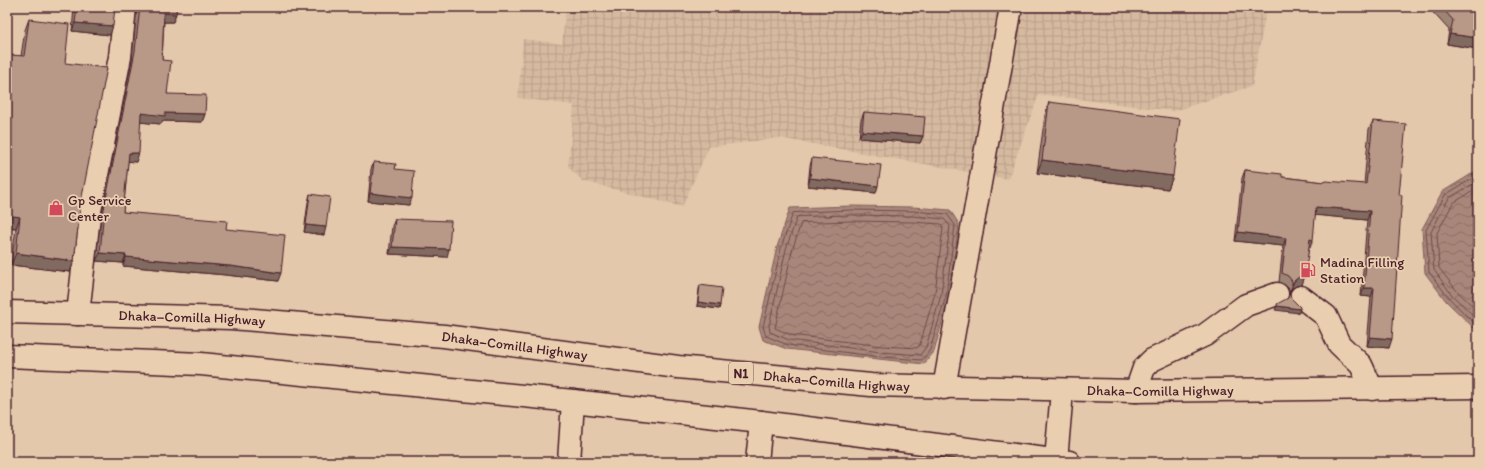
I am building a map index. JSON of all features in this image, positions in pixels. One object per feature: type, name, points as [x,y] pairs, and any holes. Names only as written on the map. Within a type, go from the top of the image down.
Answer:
[{"type":"main road","points":[[78,314],[89,216],[120,57],[125,7]]},
{"type":"main road","points":[[944,388],[1011,7]]},
{"type":"main road","points":[[1136,392],[1144,368],[1152,360],[1205,335],[1246,305],[1277,294]]},
{"type":"main road","points":[[1301,297],[1326,316],[1339,344],[1361,365],[1372,389]]},
{"type":"main road","name":"Dhaka–Comilla Highway","points":[[7,312],[231,318],[444,336],[678,367],[871,385],[1136,392],[1478,387]]},
{"type":"main road","points":[[7,356],[202,364],[573,401],[761,422],[1063,461],[1062,391]]},
{"type":"main road","points":[[569,462],[573,401]]},
{"type":"main road","points":[[757,462],[761,422]]},
{"type":"shaded area","points":[[566,7],[1267,7],[1252,86],[1174,111],[1039,94],[1008,179],[779,138],[709,147],[682,207],[583,181],[568,167],[574,105],[518,98],[523,39],[562,44]]},
{"type":"water","points":[[1478,170],[1478,332],[1446,301],[1425,273],[1422,229],[1442,192]]},
{"type":"water","points":[[851,206],[913,207],[950,210],[959,224],[949,296],[934,352],[924,364],[787,349],[763,340],[759,327],[777,247],[790,208]]},
{"type":"building","points":[[77,7],[115,7],[113,26],[75,23]]},
{"type":"building","points":[[140,7],[177,7],[176,14],[164,13],[162,60],[171,61],[167,94],[206,95],[205,114],[165,113],[165,116],[141,113],[139,153],[129,153],[123,212],[227,221],[226,229],[285,235],[281,273],[230,266],[126,257],[126,255],[100,253],[104,209],[135,51]]},
{"type":"building","points":[[1441,7],[1478,7],[1478,38],[1450,34],[1453,20]]},
{"type":"building","points":[[29,19],[69,24],[65,63],[107,68],[81,202],[74,261],[16,253],[20,217],[7,215],[7,89],[11,55],[24,56]]},
{"type":"building","points":[[1049,102],[1180,119],[1173,176],[1042,160]]},
{"type":"building","points":[[864,112],[925,117],[923,136],[862,131]]},
{"type":"building","points":[[1373,121],[1406,124],[1399,195],[1402,195],[1392,339],[1370,337],[1374,288],[1364,288],[1370,211],[1316,207],[1313,240],[1310,239],[1305,276],[1299,277],[1292,285],[1292,281],[1288,276],[1282,273],[1286,238],[1238,232],[1245,170],[1282,174],[1282,177],[1324,182],[1366,184]]},
{"type":"building","points":[[812,158],[881,165],[878,186],[810,178]]},
{"type":"building","points":[[374,162],[396,164],[395,169],[414,171],[412,198],[370,193]]},
{"type":"building","points":[[310,194],[330,197],[326,227],[306,225]]},
{"type":"building","points":[[395,219],[451,221],[449,249],[392,247]]},
{"type":"building","points":[[700,285],[722,288],[720,305],[698,302]]},
{"type":"building","points":[[1290,293],[1291,298],[1300,307],[1300,309],[1277,306],[1277,304],[1288,298]]},
{"type":"place","name":"Gp Service Center","points":[[56,208]]},
{"type":"place","name":"Madina Filling Station","points":[[1308,270]]}]
